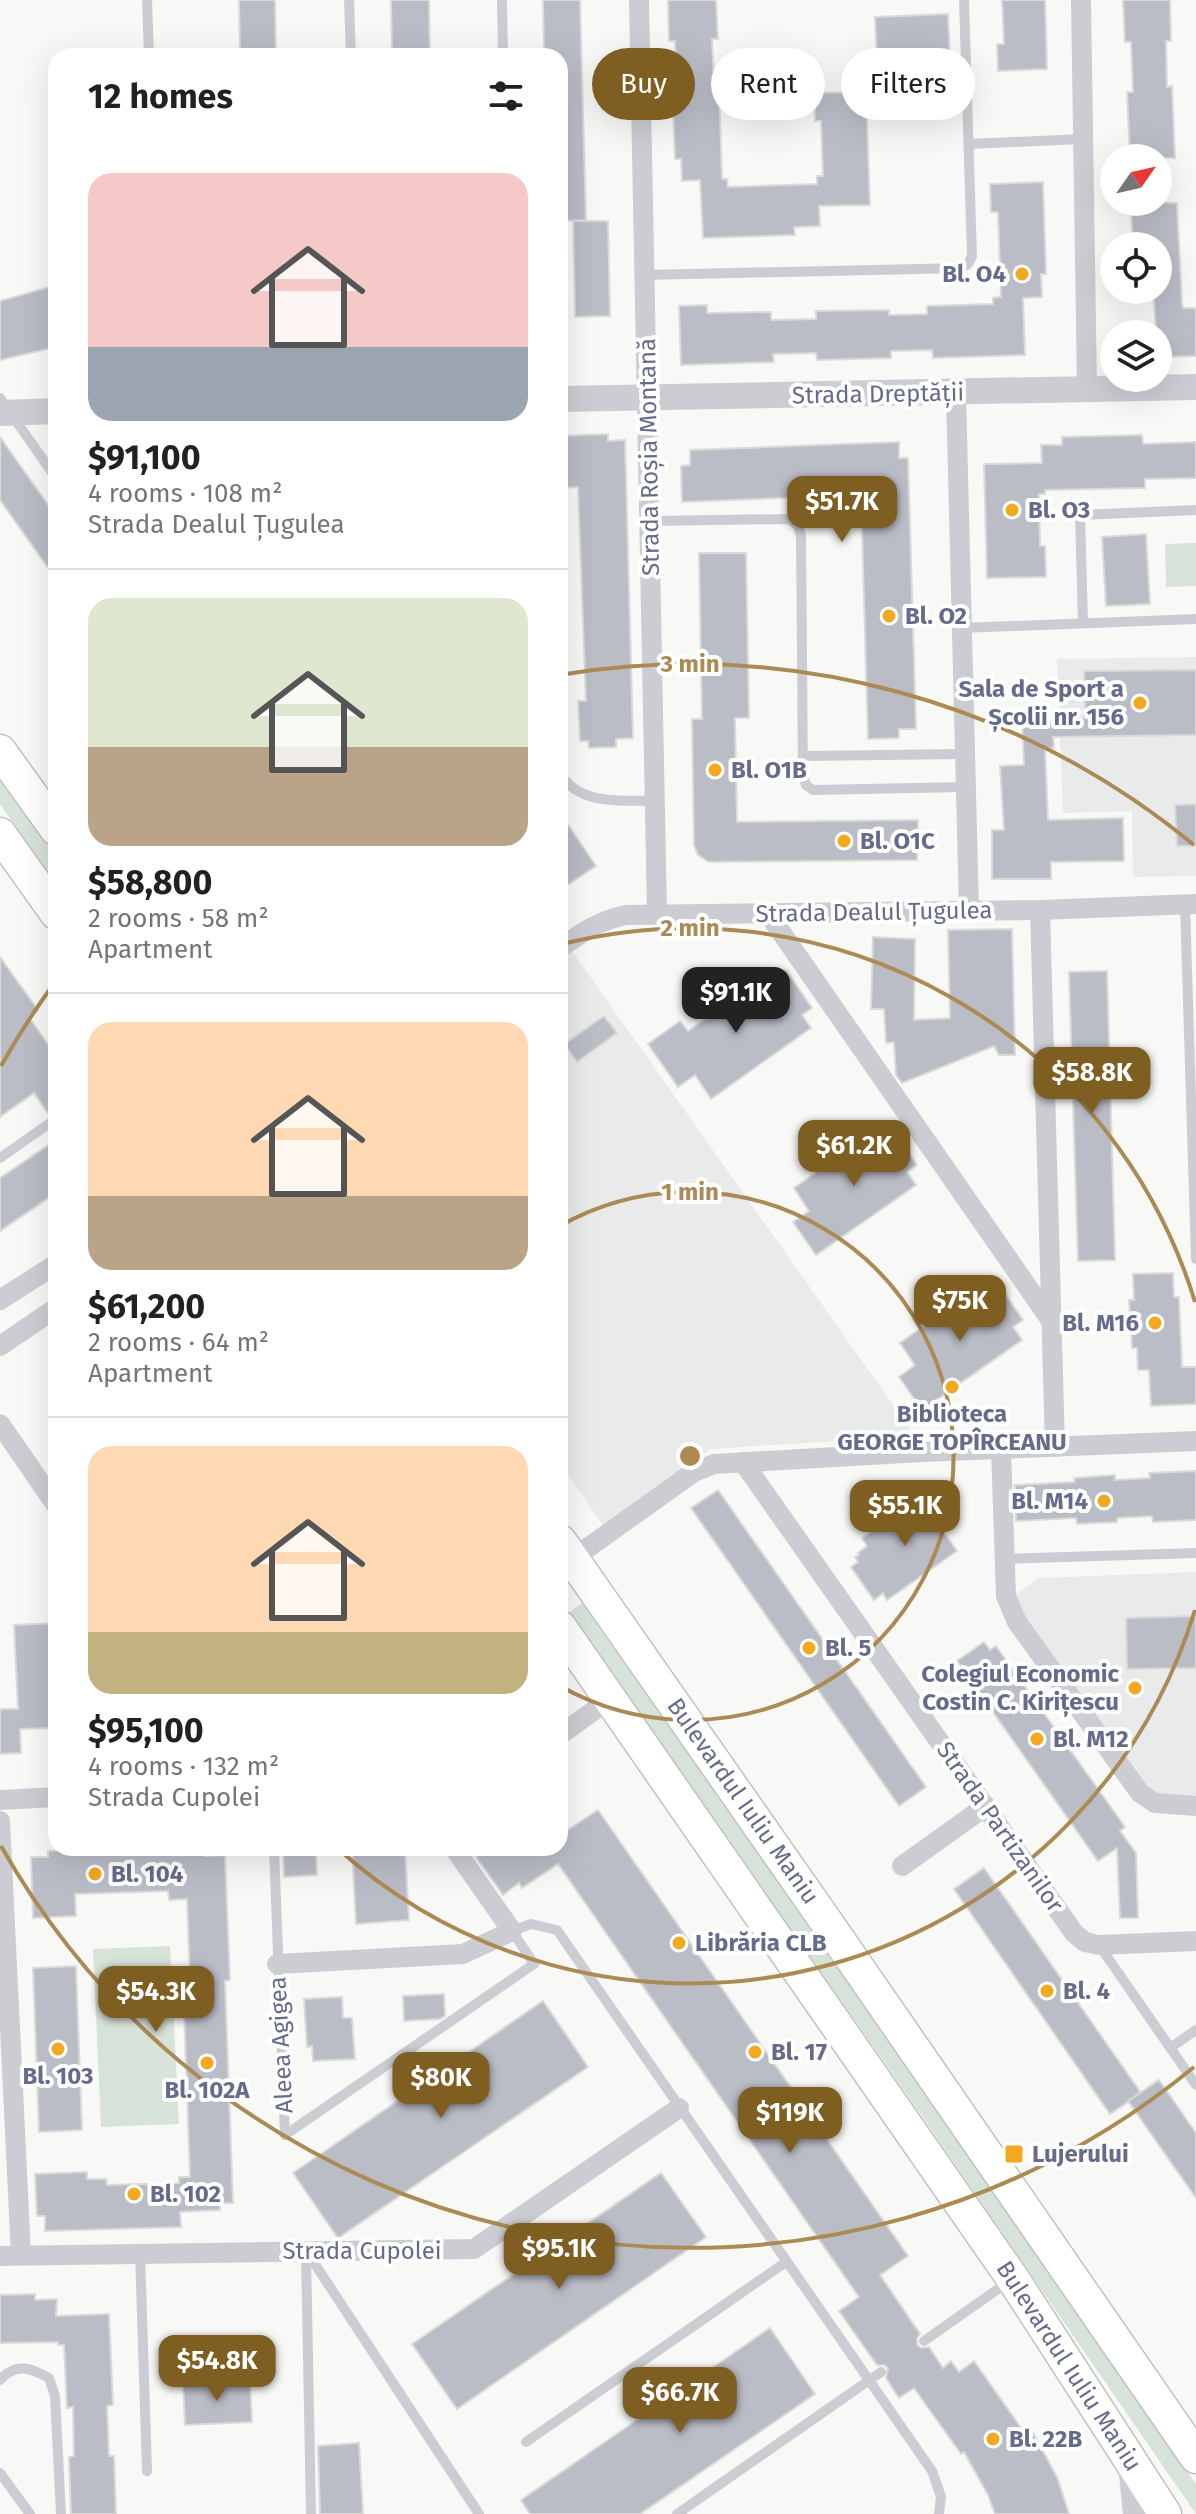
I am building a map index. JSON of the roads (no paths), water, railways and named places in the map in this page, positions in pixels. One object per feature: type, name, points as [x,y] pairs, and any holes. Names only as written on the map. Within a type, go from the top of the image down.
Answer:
[{"type":"main road","points":[[0,751],[48,818]]},
{"type":"main road","points":[[0,834],[48,902]]},
{"type":"main road","name":"Bulevardul Iuliu Maniu","points":[[568,1553],[1196,2457]]},
{"type":"main road","name":"Bulevardul Iuliu Maniu","points":[[568,1639],[1013,2279],[1165,2514]]},
{"type":"street","name":"Strada Roșia Montană","points":[[639,0],[657,914]]},
{"type":"street","points":[[1081,0],[1087,389]]},
{"type":"street","name":"Strada Dreptății","points":[[568,399],[1196,387]]},
{"type":"street","points":[[956,393],[969,911]]},
{"type":"street","points":[[3,408],[48,411]]},
{"type":"street","name":"Strada Dealul Țugulea","points":[[568,940],[608,918],[657,914],[1040,910],[1190,904]]},
{"type":"street","points":[[1040,910],[1055,1447]]},
{"type":"street","points":[[767,912],[1052,1322]]},
{"type":"street","points":[[0,1300],[48,1269]]},
{"type":"street","points":[[0,1346],[48,1313]]},
{"type":"street","points":[[0,1424],[48,1493]]},
{"type":"street","points":[[568,1549],[703,1467],[743,1462],[1196,1441]]},
{"type":"street","points":[[1001,1449],[1006,1596],[1017,1622],[1140,1793],[1155,1803],[1196,1806]]},
{"type":"street","name":"Strada Partizanilor","points":[[743,1462],[1074,1933],[1085,1942],[1099,1945]]},
{"type":"street","points":[[568,1729],[610,1699]]},
{"type":"street","points":[[0,1800],[48,1797]]},
{"type":"street","points":[[902,1866],[986,1806]]},
{"type":"street","points":[[0,1821],[10,2256]]},
{"type":"street","name":"Aleea Agigea","points":[[469,1858],[512,1931]]},
{"type":"street","points":[[277,1964],[463,1954],[512,1931]]},
{"type":"street","points":[[1099,1945],[1196,1941]]},
{"type":"street","name":"Strada Cupolei","points":[[10,2256],[474,2249],[679,2108]]},
{"type":"street","points":[[1131,2460],[1136,2514]]},
{"type":"lane","points":[[147,0],[149,48]]},
{"type":"lane","points":[[349,0],[351,48]]},
{"type":"lane","points":[[502,0],[503,48]]},
{"type":"lane","points":[[645,275],[962,268],[968,264],[972,256],[964,0]]},
{"type":"lane","points":[[969,144],[1082,139]]},
{"type":"lane","points":[[3,408],[48,467]]},
{"type":"lane","points":[[1083,623],[1080,515],[1196,510]]},
{"type":"lane","points":[[650,521],[790,519],[798,526],[801,536],[803,776],[806,785],[813,790],[964,787]]},
{"type":"lane","points":[[962,628],[1196,619]]},
{"type":"lane","points":[[803,756],[964,754]]},
{"type":"lane","points":[[568,786],[600,800],[655,801]]},
{"type":"lane","points":[[1190,904],[1196,1259]]},
{"type":"lane","points":[[0,1158],[48,1124]]},
{"type":"lane","points":[[1003,1559],[1196,1553]]},
{"type":"lane","name":"Aleea Agigea","points":[[274,1856],[285,2135],[534,1964],[512,1931]]},
{"type":"lane","points":[[512,1931],[531,1924],[557,1930],[932,2471],[941,2497],[939,2514]]},
{"type":"lane","points":[[1099,1945],[1196,2085]]},
{"type":"lane","points":[[1170,2048],[1196,2030]]},
{"type":"lane","points":[[306,2251],[311,2514]]},
{"type":"lane","points":[[306,2251],[479,2514]]},
{"type":"lane","points":[[140,2253],[147,2471]]},
{"type":"lane","points":[[526,2442],[786,2262]]},
{"type":"lane","points":[[924,2341],[1013,2279]]},
{"type":"lane","points":[[0,2380],[7,2371],[30,2367],[49,2378],[55,2396],[61,2514]]},
{"type":"lane","points":[[677,2514],[881,2372]]},
{"type":"lane","points":[[0,2473],[30,2514]]},
{"type":"place","name":"Bl. O4","points":[[1022,274]]},
{"type":"place","name":"Bl. O3","points":[[1012,510]]},
{"type":"place","name":"Bl. O2","points":[[889,616]]},
{"type":"place","name":"Sala de Sport a Școlii nr. 156","points":[[1140,703]]},
{"type":"place","name":"Bl. O1B","points":[[715,770]]},
{"type":"place","name":"Bl. O1C","points":[[844,841]]},
{"type":"place","name":"Bl. M16","points":[[1155,1323]]},
{"type":"place","name":"Biblioteca GEORGE TOPÎRCEANU","points":[[952,1387]]},
{"type":"place","name":"Bl. M14","points":[[1104,1501]]},
{"type":"place","name":"Bl. 5","points":[[809,1648]]},
{"type":"place","name":"Colegiul Economic Costin C. Kirițescu","points":[[1135,1688]]},
{"type":"place","name":"Bl. M12","points":[[1037,1739]]},
{"type":"place","name":"Bl. 104","points":[[95,1874]]},
{"type":"place","name":"Librăria CLB","points":[[679,1943]]},
{"type":"place","name":"Bl. 4","points":[[1047,1991]]},
{"type":"place","name":"Bl. 103","points":[[58,2049]]},
{"type":"place","name":"Bl. 17","points":[[755,2052]]},
{"type":"place","name":"Bl. 102A","points":[[207,2063]]},
{"type":"place","name":"Lujerului","points":[[1014,2154]]},
{"type":"place","name":"Bl. 102","points":[[134,2194]]},
{"type":"place","name":"Bl. 22B","points":[[993,2439]]}]
